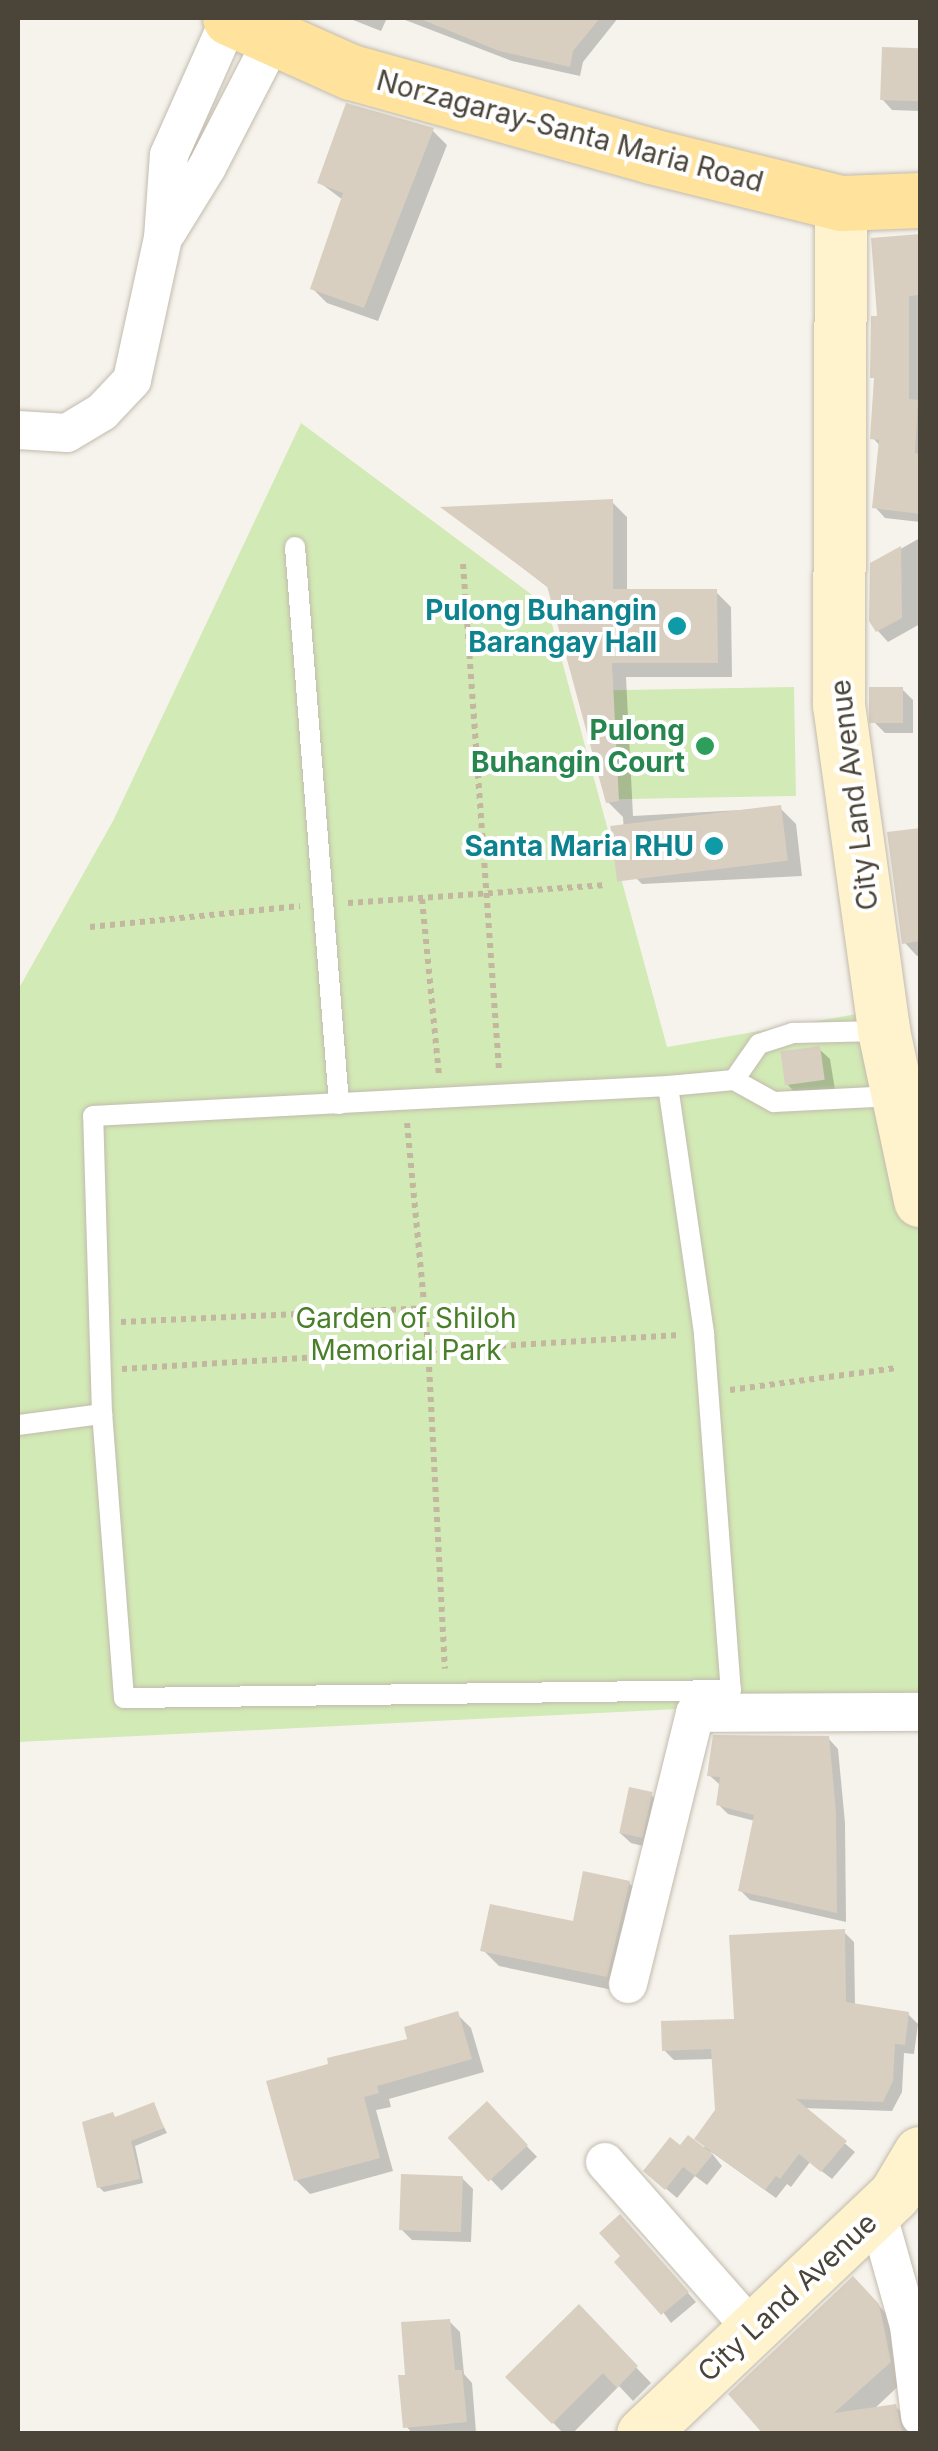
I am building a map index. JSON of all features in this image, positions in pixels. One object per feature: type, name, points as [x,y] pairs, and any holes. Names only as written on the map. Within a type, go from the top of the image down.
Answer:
[{"type":"main road","name":"Norzagaray-Santa Maria Road","points":[[245,24],[351,72],[651,156],[842,203],[920,200]]},
{"type":"street","points":[[18,430],[67,433],[102,412],[132,380],[163,238],[169,155],[245,24]]},
{"type":"street","name":"City Land Avenue","points":[[842,203],[839,706],[884,1031],[920,1201]]},
{"type":"street","points":[[628,1984],[695,1713],[920,1712]]},
{"type":"street","name":"City Land Avenue","points":[[644,2434],[895,2195],[920,2153]]},
{"type":"street","points":[[606,2162],[753,2330]]},
{"type":"street","points":[[877,2212],[909,2326],[920,2416]]},
{"type":"lane","points":[[296,547],[339,1104]]},
{"type":"lane","points":[[734,1080],[759,1044],[793,1034],[884,1031]]},
{"type":"lane","points":[[668,1086],[704,1334],[730,1690],[446,1690],[124,1698],[102,1414],[92,1116],[442,1100],[734,1080],[774,1102],[896,1096]]},
{"type":"lane","points":[[18,1425],[102,1414]]},
{"type":"path","points":[[464,564],[501,1096]]},
{"type":"path","points":[[90,926],[321,904],[606,886]]},
{"type":"path","points":[[422,899],[442,1100]]},
{"type":"path","points":[[405,1102],[428,1347],[446,1690]]},
{"type":"path","points":[[100,1322],[425,1308]]},
{"type":"path","points":[[101,1370],[428,1347],[704,1334]]},
{"type":"path","points":[[709,1393],[897,1368]]},
{"type":"green space","name":"Garden of Shiloh Memorial Park","points":[[301,423],[547,606],[667,1047],[880,1010],[920,1203],[920,1704],[817,1702],[18,1742],[18,990],[113,821]]},
{"type":"green space","name":"Pulong Buhangin Court","points":[[794,687],[796,796],[613,799],[611,690]]},
{"type":"building","points":[[418,18],[600,18],[573,51],[570,67],[499,51]]},
{"type":"building","points":[[882,47],[920,48],[918,101],[880,100]]},
{"type":"building","points":[[346,103],[434,128],[364,308],[310,289],[343,193],[317,183]]},
{"type":"building","points":[[920,234],[920,295],[909,296],[909,399],[918,400],[915,453],[920,454],[920,514],[872,508],[879,440],[870,439],[874,378],[870,378],[871,316],[877,316],[871,238]]},
{"type":"building","points":[[613,499],[613,589],[717,589],[718,663],[612,663],[619,801],[606,803],[547,586],[440,507]]},
{"type":"building","points":[[901,546],[902,618],[876,632],[869,621],[870,563]]},
{"type":"building","points":[[869,687],[903,687],[903,723],[869,723]]},
{"type":"building","name":"Santa Maria RHU","points":[[781,805],[788,861],[617,882],[610,826]]},
{"type":"building","points":[[920,828],[920,941],[902,944],[887,832]]},
{"type":"building","points":[[820,1046],[825,1080],[785,1085],[780,1052]]},
{"type":"building","points":[[713,1735],[829,1736],[836,1812],[837,1913],[738,1891],[754,1815],[716,1805],[720,1777],[707,1776]]},
{"type":"building","points":[[629,1787],[652,1792],[643,1838],[619,1833]]},
{"type":"building","points":[[583,1871],[630,1881],[607,1977],[480,1951],[490,1904],[573,1921]]},
{"type":"building","points":[[845,1929],[846,2002],[909,2012],[905,2045],[895,2044],[893,2081],[883,2102],[796,2099],[847,2141],[821,2172],[799,2154],[780,2179],[776,2176],[765,2190],[694,2139],[715,2110],[711,2049],[662,2051],[661,2021],[734,2019],[729,1935]]},
{"type":"building","points":[[458,2011],[472,2059],[377,2086],[379,2093],[364,2097],[380,2158],[294,2181],[266,2081],[328,2064],[327,2058],[407,2039],[404,2027]]},
{"type":"building","points":[[487,2101],[528,2145],[488,2182],[448,2138]]},
{"type":"building","points":[[154,2102],[164,2128],[131,2141],[140,2179],[97,2188],[82,2122],[113,2112],[115,2117]]},
{"type":"building","points":[[688,2135],[713,2154],[695,2176],[683,2167],[665,2190],[643,2171],[670,2137],[680,2145]]},
{"type":"building","points":[[401,2174],[463,2176],[461,2232],[399,2230]]},
{"type":"building","points":[[620,2214],[689,2292],[661,2315],[614,2262],[620,2256],[599,2233]]},
{"type":"building","points":[[853,2276],[879,2304],[891,2362],[834,2413],[896,2404],[903,2434],[763,2434],[728,2394]]},
{"type":"building","points":[[579,2304],[638,2366],[617,2388],[603,2373],[552,2424],[505,2377]]},
{"type":"building","points":[[450,2319],[455,2370],[462,2370],[467,2422],[403,2428],[398,2375],[405,2375],[401,2322]]},
{"type":"place","name":"Pulong Buhangin Barangay Hall","points":[[677,626]]},
{"type":"place","name":"Pulong Buhangin Court","points":[[705,746]]},
{"type":"place","name":"Santa Maria RHU","points":[[714,846]]}]
